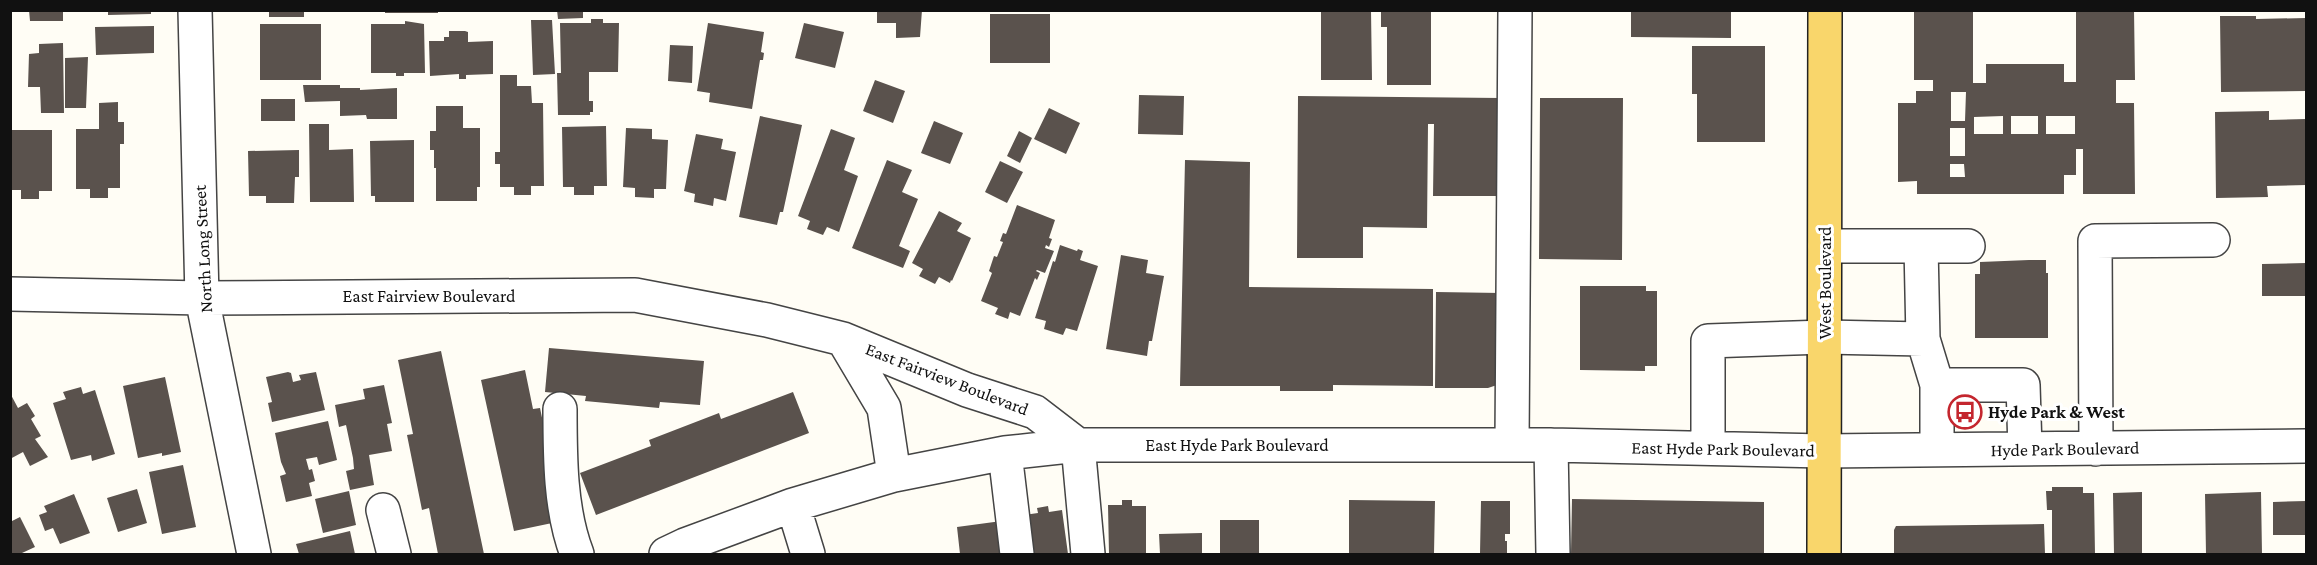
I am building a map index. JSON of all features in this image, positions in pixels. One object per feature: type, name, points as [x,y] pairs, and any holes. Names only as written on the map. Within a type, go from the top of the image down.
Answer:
[{"type":"main road","name":"West Boulevard","points":[[1824,555],[1826,10]]},
{"type":"street","name":"North Long Street","points":[[195,10],[202,298],[254,555]]},
{"type":"street","points":[[1512,445],[1515,10]]},
{"type":"street","points":[[2096,449],[2095,241],[2213,240]]},
{"type":"street","points":[[1825,246],[1968,246]]},
{"type":"street","points":[[1921,246],[1923,339],[1937,386],[1937,450]]},
{"type":"street","name":"East Fairview Boulevard","points":[[10,294],[202,298],[635,295],[767,320],[843,339],[967,390],[1035,412],[1078,445]]},
{"type":"street","points":[[1707,448],[1708,341],[1825,337],[1923,339]]},
{"type":"street","name":"East Fairview Boulevard","points":[[843,339],[884,408],[894,475]]},
{"type":"street","points":[[1937,386],[2023,386],[2025,449]]},
{"type":"street","points":[[560,409],[565,505],[577,555]]},
{"type":"street","points":[[1078,445],[1088,555]]},
{"type":"street","name":"East Hyde Park Boulevard","points":[[666,555],[685,545],[793,505],[894,475],[1005,453],[1078,445],[1551,445],[1824,451]]},
{"type":"street","points":[[1551,445],[1553,555]]},
{"type":"street","name":"Hyde Park Boulevard","points":[[1824,451],[2307,446]]},
{"type":"street","points":[[1005,453],[1017,555]]},
{"type":"street","points":[[793,505],[808,555]]},
{"type":"street","points":[[383,510],[394,555]]},
{"type":"building","points":[[29,10],[63,10],[63,21],[30,21]]},
{"type":"building","points":[[108,10],[151,10],[151,14],[108,15]]},
{"type":"building","points":[[269,10],[304,10],[304,17],[269,17]]},
{"type":"building","points":[[385,10],[438,10],[438,13],[385,13]]},
{"type":"building","points":[[557,10],[583,10],[583,18],[558,19]]},
{"type":"building","points":[[877,10],[922,10],[920,37],[896,38],[896,23],[877,23]]},
{"type":"building","points":[[1321,10],[1371,10],[1372,80],[1321,80]]},
{"type":"building","points":[[1381,10],[1431,10],[1431,85],[1387,85],[1387,27],[1381,27]]},
{"type":"building","points":[[1631,10],[1731,10],[1731,38],[1631,37]]},
{"type":"building","points":[[1914,10],[1973,10],[1973,83],[1986,83],[1986,64],[2064,64],[2064,82],[2076,82],[2076,10],[2134,10],[2135,80],[2116,80],[2116,103],[2134,103],[2135,194],[2083,194],[2083,149],[2076,149],[2076,175],[2064,175],[2064,194],[1917,194],[1917,181],[1898,182],[1898,103],[1916,103],[1916,91],[1933,91],[1933,80],[1914,80]],"holes":[[[1951,92],[1966,92],[1965,121],[1951,121]],[[2003,116],[2003,134],[1974,134],[1974,117]],[[2011,116],[2038,116],[2038,134],[2011,134]],[[2046,116],[2075,116],[2075,134],[2046,134]],[[1950,128],[1965,128],[1965,156],[1950,156]],[[1950,164],[1964,164],[1965,177],[1950,177]]]},
{"type":"building","points":[[990,14],[1050,14],[1050,63],[990,63]]},
{"type":"building","points":[[2220,16],[2256,16],[2256,19],[2306,18],[2306,91],[2221,92]]},
{"type":"building","points":[[591,19],[603,19],[603,23],[619,23],[618,72],[589,72],[589,101],[593,101],[593,112],[590,112],[590,115],[558,115],[557,73],[561,73],[560,23],[591,23]]},
{"type":"building","points":[[531,20],[552,20],[555,74],[533,75]]},
{"type":"building","points":[[405,21],[424,24],[425,73],[404,73],[404,76],[396,76],[396,73],[371,73],[371,24],[405,24]]},
{"type":"building","points":[[708,23],[764,32],[761,52],[764,53],[763,60],[760,60],[752,109],[709,102],[710,93],[697,91]]},
{"type":"building","points":[[804,23],[844,32],[835,68],[795,58]]},
{"type":"building","points":[[260,24],[321,24],[321,80],[260,80]]},
{"type":"building","points":[[154,26],[154,53],[96,55],[95,27]]},
{"type":"building","points":[[449,31],[468,32],[468,42],[493,41],[493,74],[466,75],[466,79],[459,79],[459,74],[430,76],[429,41],[444,41],[444,37],[449,37]]},
{"type":"building","points":[[63,43],[64,113],[41,113],[40,87],[28,87],[29,54],[39,53],[39,44]]},
{"type":"building","points":[[670,45],[693,46],[692,83],[668,81]]},
{"type":"building","points":[[1692,46],[1765,46],[1765,142],[1697,142],[1697,94],[1692,94]]},
{"type":"building","points":[[88,57],[86,108],[65,108],[65,58]]},
{"type":"building","points":[[500,75],[517,75],[517,86],[531,86],[532,103],[543,103],[544,186],[531,186],[531,195],[514,195],[514,187],[500,187],[500,164],[495,164],[495,152],[500,152]]},
{"type":"building","points":[[875,80],[905,91],[893,123],[863,111]]},
{"type":"building","points":[[303,85],[340,85],[340,88],[360,88],[360,90],[397,88],[397,119],[367,119],[366,115],[340,116],[340,101],[305,102]]},
{"type":"building","points":[[1139,95],[1184,96],[1183,135],[1138,134]]},
{"type":"building","points":[[1298,96],[1501,98],[1500,196],[1433,196],[1434,124],[1428,124],[1427,228],[1363,227],[1363,258],[1297,258]]},
{"type":"building","points":[[1540,98],[1623,98],[1622,260],[1539,259]]},
{"type":"building","points":[[261,99],[295,99],[295,121],[261,121]]},
{"type":"building","points":[[118,102],[118,122],[124,122],[124,144],[120,144],[120,188],[108,188],[108,198],[90,198],[90,189],[76,189],[76,129],[99,129],[99,103]]},
{"type":"building","points":[[436,106],[463,106],[463,128],[480,128],[480,187],[477,187],[477,201],[436,201],[436,168],[434,168],[434,150],[430,150],[430,131],[436,131]]},
{"type":"building","points":[[1049,108],[1080,123],[1066,154],[1034,139]]},
{"type":"building","points":[[2269,111],[2269,120],[2306,119],[2306,185],[2267,186],[2268,197],[2216,198],[2215,112]]},
{"type":"building","points":[[760,116],[802,125],[783,212],[780,212],[777,225],[739,217]]},
{"type":"building","points":[[934,121],[963,133],[950,164],[921,153]]},
{"type":"building","points":[[309,124],[329,124],[329,150],[353,149],[354,202],[310,202]]},
{"type":"building","points":[[606,126],[607,186],[594,186],[594,195],[574,195],[574,187],[563,187],[562,127]]},
{"type":"building","points":[[626,128],[652,129],[652,139],[668,140],[666,189],[654,189],[654,198],[635,197],[635,188],[623,187]]},
{"type":"building","points":[[831,129],[855,138],[844,170],[858,176],[839,232],[827,227],[823,235],[807,229],[810,221],[798,216]]},
{"type":"building","points":[[10,130],[52,130],[52,191],[39,191],[39,199],[21,199],[21,190],[10,190]]},
{"type":"building","points":[[1019,131],[1032,138],[1020,163],[1007,156]]},
{"type":"building","points":[[696,134],[723,139],[721,149],[736,152],[726,201],[714,198],[713,206],[694,202],[695,194],[684,191]]},
{"type":"building","points":[[414,140],[414,202],[375,202],[375,196],[371,196],[370,141]]},
{"type":"building","points":[[299,150],[299,177],[295,177],[294,203],[266,203],[266,196],[249,196],[248,151]]},
{"type":"building","points":[[887,160],[912,170],[902,192],[918,199],[899,246],[910,251],[903,268],[852,248]]},
{"type":"building","points":[[1185,160],[1250,162],[1249,287],[1433,289],[1433,386],[1333,385],[1333,391],[1280,391],[1280,386],[1180,386]]},
{"type":"building","points":[[1000,161],[1023,172],[1007,203],[985,192]]},
{"type":"building","points":[[1017,205],[1055,220],[1049,238],[1052,239],[1049,247],[1046,245],[1045,248],[1054,251],[1045,273],[1036,271],[1040,273],[1037,280],[1035,278],[1020,316],[1010,312],[1008,319],[995,314],[998,308],[981,301],[992,273],[989,271],[994,256],[997,257],[1003,242],[1000,241],[1003,233],[1006,234]]},
{"type":"building","points":[[939,211],[962,223],[957,231],[971,238],[952,281],[950,283],[939,277],[935,284],[919,276],[923,269],[912,263]]},
{"type":"building","points":[[1060,245],[1083,251],[1080,260],[1098,266],[1077,331],[1066,328],[1063,335],[1044,329],[1046,321],[1035,318]]},
{"type":"building","points":[[1121,255],[1148,260],[1146,273],[1164,276],[1147,356],[1106,349]]},
{"type":"building","points":[[2046,260],[2048,338],[1975,338],[1975,274],[1980,274],[1980,262]]},
{"type":"building","points":[[2306,263],[2306,296],[2262,296],[2262,264]]},
{"type":"building","points":[[1580,286],[1646,286],[1646,291],[1657,291],[1657,366],[1645,366],[1645,371],[1580,370]]},
{"type":"building","points":[[1436,292],[1501,293],[1500,384],[1488,388],[1435,388]]},
{"type":"building","points":[[549,348],[704,361],[700,405],[660,402],[659,408],[585,401],[586,396],[545,392]]},
{"type":"building","points":[[441,351],[484,554],[438,554],[429,508],[422,510],[407,435],[413,434],[398,360]]},
{"type":"building","points":[[525,370],[533,409],[540,408],[555,481],[557,522],[514,531],[481,380]]},
{"type":"building","points":[[316,372],[325,410],[272,422],[268,403],[272,402],[266,377],[291,373],[293,382],[301,380],[299,375]]},
{"type":"building","points":[[165,377],[181,452],[138,458],[123,386]]},
{"type":"building","points":[[384,385],[392,423],[387,424],[392,451],[369,455],[374,485],[350,490],[346,471],[354,469],[353,458],[346,425],[339,427],[335,405],[365,399],[363,389]]},
{"type":"building","points":[[81,387],[83,394],[95,390],[115,454],[92,461],[91,455],[71,460],[53,403],[66,399],[63,392]]},
{"type":"building","points":[[793,392],[809,433],[596,515],[580,473],[651,446],[649,440],[719,413],[721,419]]},
{"type":"building","points":[[10,393],[18,408],[27,403],[35,416],[31,419],[41,436],[35,439],[48,457],[30,466],[23,452],[10,459]]},
{"type":"building","points":[[328,421],[337,460],[319,465],[317,457],[306,459],[315,481],[309,483],[312,496],[286,502],[280,476],[286,474],[275,433]]},
{"type":"building","points":[[183,465],[196,527],[162,534],[149,472]]},
{"type":"building","points":[[2052,487],[2083,487],[2083,493],[2094,493],[2095,554],[2052,554],[2052,510],[2047,510],[2046,491],[2052,491]]},
{"type":"building","points":[[137,489],[147,523],[118,532],[107,498]]},
{"type":"building","points":[[349,491],[356,525],[323,533],[315,499]]},
{"type":"building","points":[[2142,492],[2142,554],[2114,554],[2113,493]]},
{"type":"building","points":[[2261,492],[2262,554],[2206,554],[2205,494]]},
{"type":"building","points":[[74,494],[90,533],[60,544],[53,528],[45,531],[39,515],[47,512],[44,506]]},
{"type":"building","points":[[1572,499],[1764,502],[1764,554],[1571,554]]},
{"type":"building","points":[[1122,500],[1132,500],[1132,506],[1146,506],[1146,554],[1109,554],[1108,505],[1122,505]]},
{"type":"building","points":[[1349,500],[1435,501],[1434,554],[1349,554]]},
{"type":"building","points":[[1481,501],[1510,501],[1510,534],[1505,534],[1507,554],[1480,554]]},
{"type":"building","points":[[2306,501],[2306,535],[2273,535],[2273,502]]},
{"type":"building","points":[[1048,506],[1049,512],[1062,510],[1068,554],[1030,554],[1024,515],[1038,513],[1037,508]]},
{"type":"building","points":[[20,517],[35,547],[23,554],[10,554],[10,522]]},
{"type":"building","points":[[1009,520],[1013,554],[960,554],[957,527]]},
{"type":"building","points":[[1220,520],[1259,520],[1259,554],[1220,554]]},
{"type":"building","points":[[2044,524],[2045,554],[1894,554],[1896,526]]},
{"type":"building","points":[[350,531],[355,554],[299,554],[296,544]]},
{"type":"building","points":[[1202,533],[1202,554],[1160,554],[1159,534]]},
{"type":"place","name":"Hyde Park & West","points":[[1965,412]]}]
